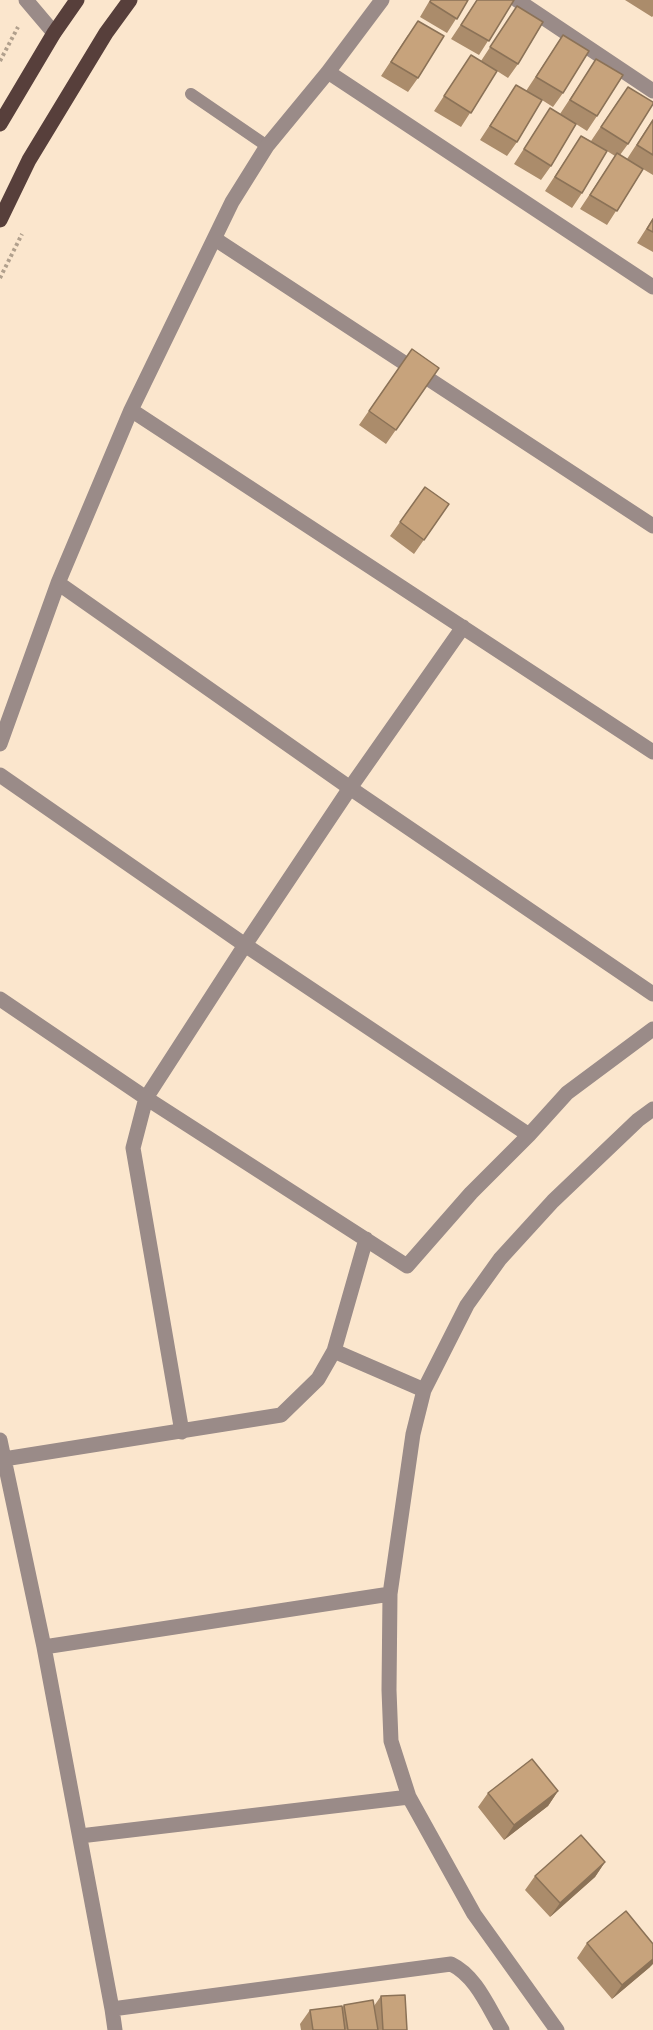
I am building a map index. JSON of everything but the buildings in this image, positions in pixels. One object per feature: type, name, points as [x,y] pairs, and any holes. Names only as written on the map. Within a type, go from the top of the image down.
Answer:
[{"type":"main road","points":[[0,124],[76,0]]},
{"type":"main road","points":[[0,220],[29,160],[106,33],[130,0]]},
{"type":"street","points":[[26,0],[54,33]]},
{"type":"street","points":[[0,744],[58,583],[131,410],[232,202],[267,146],[328,72],[382,0]]},
{"type":"street","points":[[517,0],[653,90]]},
{"type":"street","points":[[328,72],[653,287]]},
{"type":"street","points":[[215,239],[653,526]]},
{"type":"street","points":[[131,410],[653,752]]},
{"type":"street","points":[[58,583],[350,788],[653,994]]},
{"type":"street","points":[[183,1432],[133,1148],[146,1098],[350,788],[464,627]]},
{"type":"street","points":[[0,775],[245,945],[529,1135]]},
{"type":"street","points":[[0,999],[146,1098],[407,1266],[471,1193],[529,1135],[567,1092],[653,1029]]},
{"type":"street","points":[[557,2030],[474,1914],[409,1797],[391,1741],[390,1594],[413,1434],[424,1390],[467,1305],[501,1259],[553,1201],[653,1108]]},
{"type":"street","points":[[4,1460],[281,1415],[318,1379],[334,1351],[366,1239]]},
{"type":"street","points":[[334,1351],[424,1390]]},
{"type":"street","points":[[0,1440],[44,1647],[115,2030]]},
{"type":"street","points":[[44,1647],[390,1594]]},
{"type":"street","points":[[80,1836],[409,1797]]},
{"type":"street","points":[[111,2009],[452,1964],[463,1970],[471,1979],[502,2030]]},
{"type":"lane","points":[[191,94],[267,146]]}]
